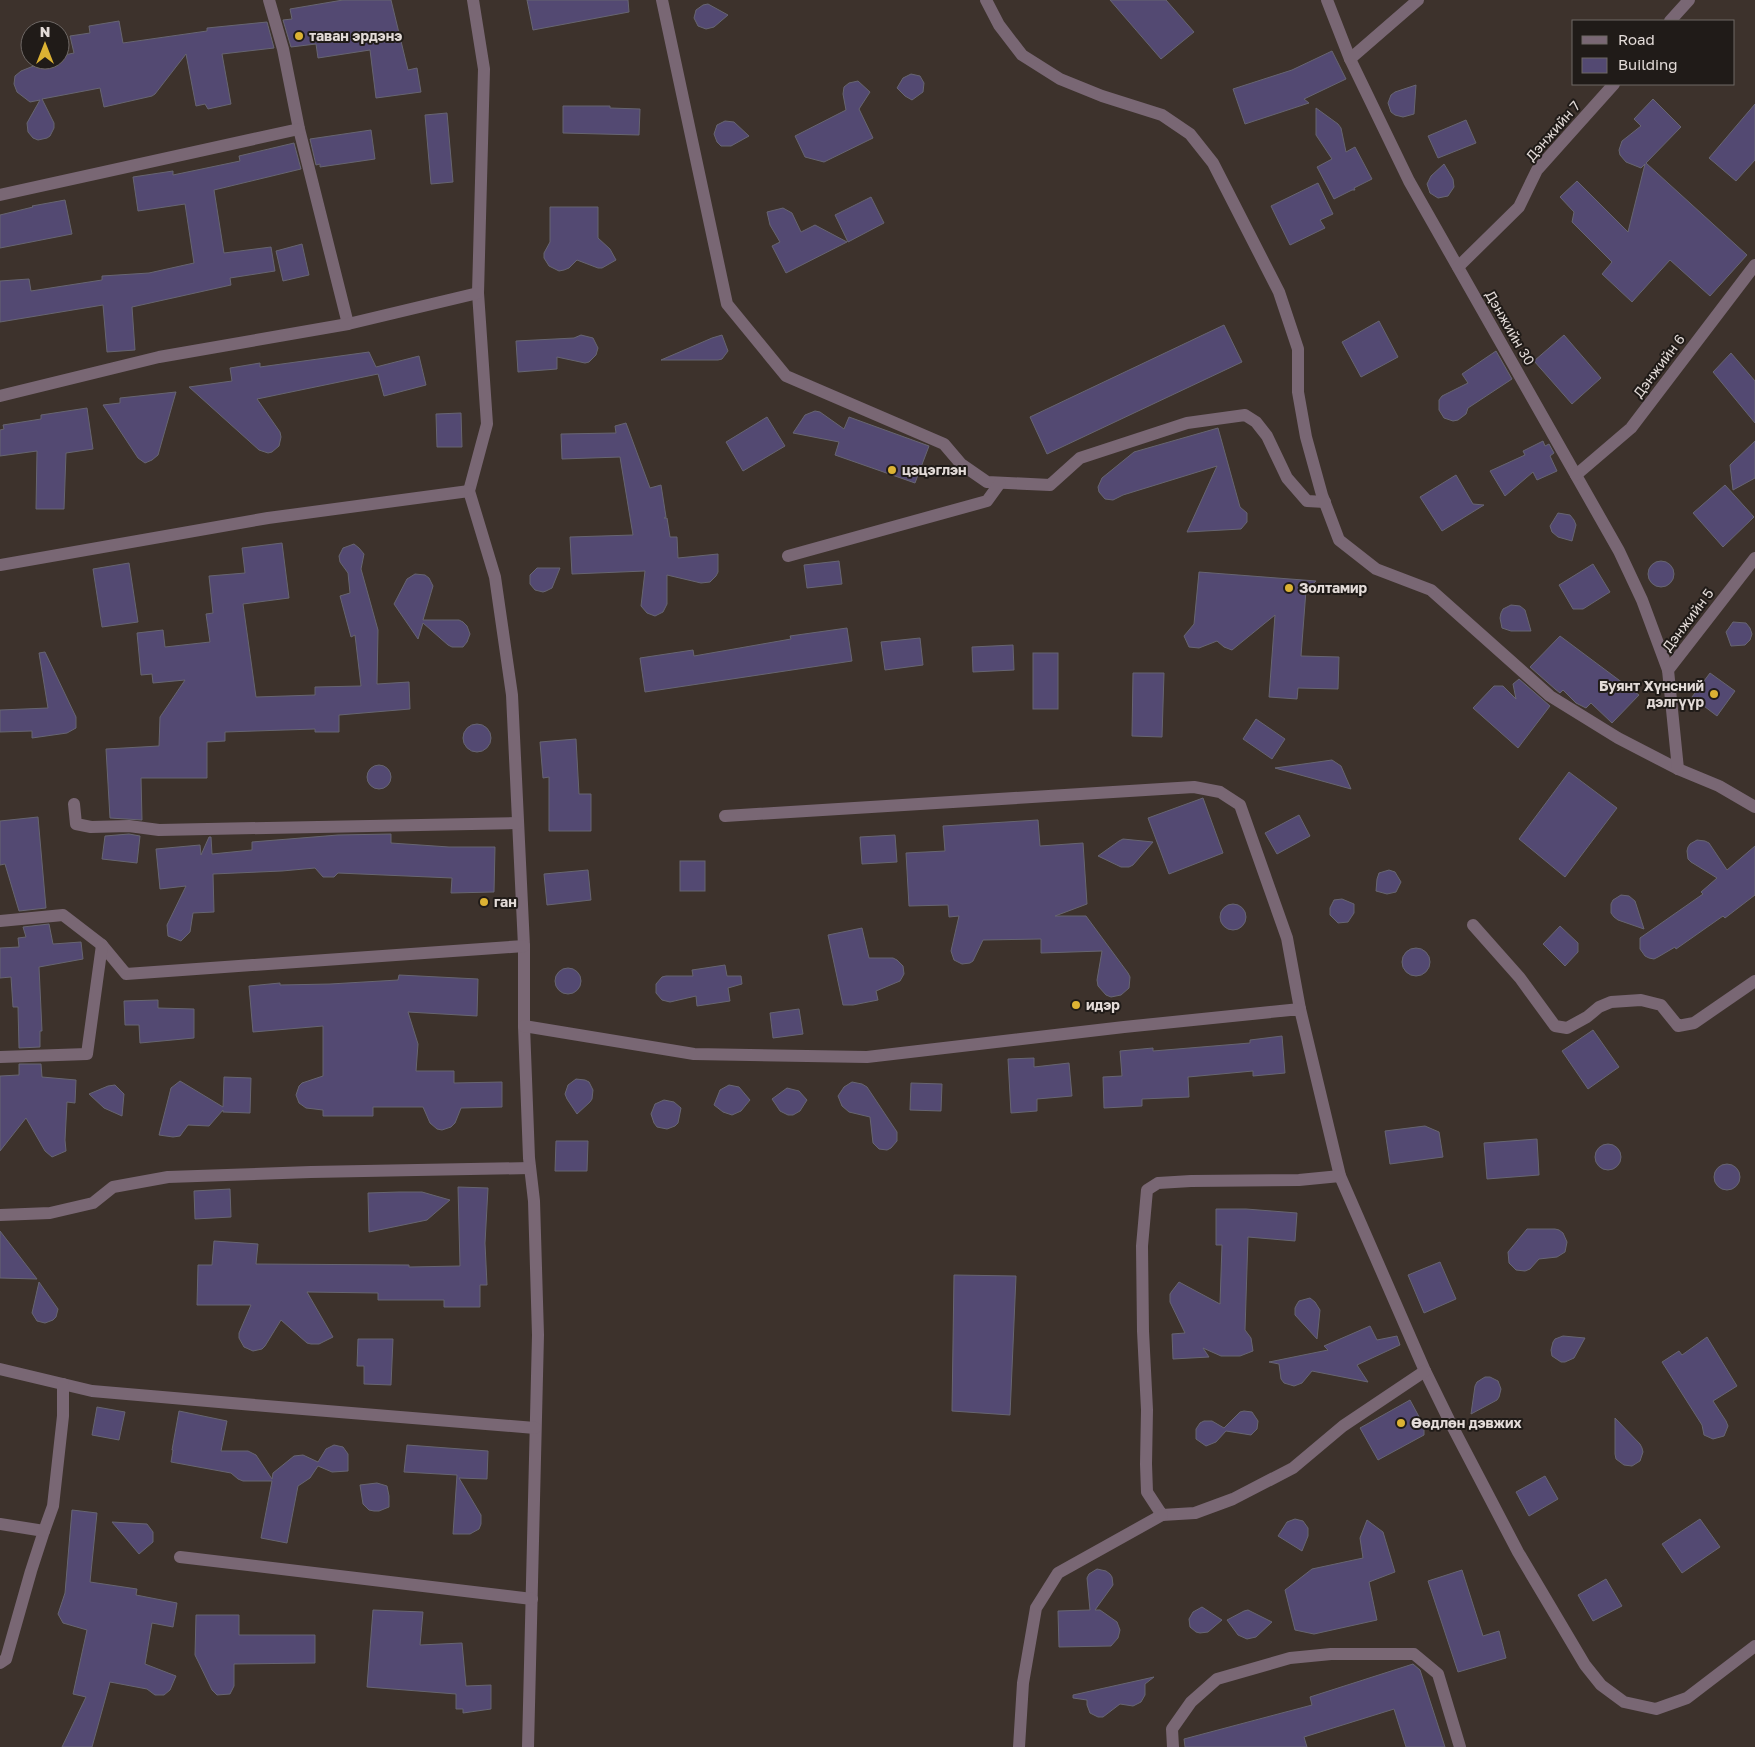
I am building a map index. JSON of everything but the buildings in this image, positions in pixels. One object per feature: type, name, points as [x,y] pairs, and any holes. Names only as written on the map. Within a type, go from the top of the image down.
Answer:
[{"type":"street","points":[[269,0],[283,49],[299,129],[348,324]]},
{"type":"street","points":[[473,0],[484,69],[478,293],[487,424],[469,491],[494,577],[512,695],[524,946],[524,1026],[530,1168],[534,1201],[538,1335],[528,1747]]},
{"type":"street","points":[[662,0],[727,304],[786,376],[944,444],[961,464],[987,482],[1050,485],[1080,458],[1186,423],[1245,415],[1256,422],[1267,436],[1287,478],[1307,501],[1325,502]]},
{"type":"street","points":[[986,0],[999,25],[1022,55],[1060,79],[1102,96],[1162,115],[1190,134],[1213,163],[1279,292],[1298,349],[1298,392],[1306,437],[1325,502],[1339,540],[1376,569],[1431,590],[1550,696],[1618,738],[1678,769],[1719,786],[1755,807]]},
{"type":"street","name":"Дэнжийн 30","points":[[1327,0],[1350,59],[1409,182],[1619,551],[1668,670]]},
{"type":"street","points":[[1350,59],[1418,0]]},
{"type":"street","points":[[1671,20],[1690,0]]},
{"type":"street","name":"Дэнжийн 7","points":[[1458,267],[1519,207],[1537,170],[1613,85]]},
{"type":"street","points":[[0,196],[299,129]]},
{"type":"street","name":"Дэнжийн 6","points":[[1576,476],[1631,428],[1755,265]]},
{"type":"street","points":[[0,396],[159,357],[348,324],[478,293]]},
{"type":"street","points":[[788,556],[987,501],[1000,483]]},
{"type":"street","points":[[0,565],[268,518],[469,491]]},
{"type":"street","name":"Дэнжийн 5","points":[[1678,769],[1668,670],[1755,558]]},
{"type":"street","points":[[725,816],[1194,787],[1220,792],[1240,805],[1287,938],[1300,1009],[1340,1176],[1448,1420],[1518,1552],[1585,1665],[1601,1685],[1624,1702],[1656,1709],[1687,1698],[1755,1646]]},
{"type":"street","points":[[74,804],[76,824],[91,827],[129,826],[159,830],[518,823]]},
{"type":"street","points":[[0,921],[63,915],[102,945],[126,974],[524,946]]},
{"type":"street","points":[[1474,925],[1520,978],[1556,1026],[1567,1028],[1587,1017],[1599,1007],[1611,1002],[1641,1000],[1661,1005],[1678,1026],[1694,1023],[1755,981]]},
{"type":"street","points":[[0,1057],[87,1054],[102,945]]},
{"type":"street","points":[[524,1026],[694,1054],[867,1056],[1300,1009]]},
{"type":"street","points":[[0,1216],[50,1213],[76,1207],[93,1203],[113,1188],[168,1177],[530,1168]]},
{"type":"street","points":[[1162,1515],[1147,1492],[1147,1410],[1143,1331],[1142,1246],[1147,1190],[1158,1183],[1300,1180],[1340,1176]]},
{"type":"street","points":[[0,1369],[92,1390],[535,1428]]},
{"type":"street","points":[[1019,1747],[1022,1682],[1036,1608],[1058,1573],[1162,1515],[1194,1513],[1233,1499],[1293,1468],[1343,1426],[1425,1371]]},
{"type":"street","points":[[0,1663],[6,1659],[31,1571],[53,1506],[63,1416],[63,1384]]},
{"type":"street","points":[[0,1524],[44,1531]]},
{"type":"street","points":[[180,1557],[532,1599]]},
{"type":"street","points":[[1173,1747],[1172,1730],[1190,1702],[1217,1679],[1290,1658],[1331,1654],[1414,1654],[1438,1674],[1460,1747]]},
{"type":"place","name":"таван эрдэнэ","points":[[299,36]]},
{"type":"place","name":"цэцэглэн","points":[[892,470]]},
{"type":"place","name":"Золтамир","points":[[1289,588]]},
{"type":"place","name":"Буянт Хүнсний дэлгүүр","points":[[1714,694]]},
{"type":"place","name":"ган","points":[[484,902]]},
{"type":"place","name":"идэр","points":[[1076,1005]]},
{"type":"place","name":"Өөдлөн дэвжих","points":[[1401,1423]]}]
